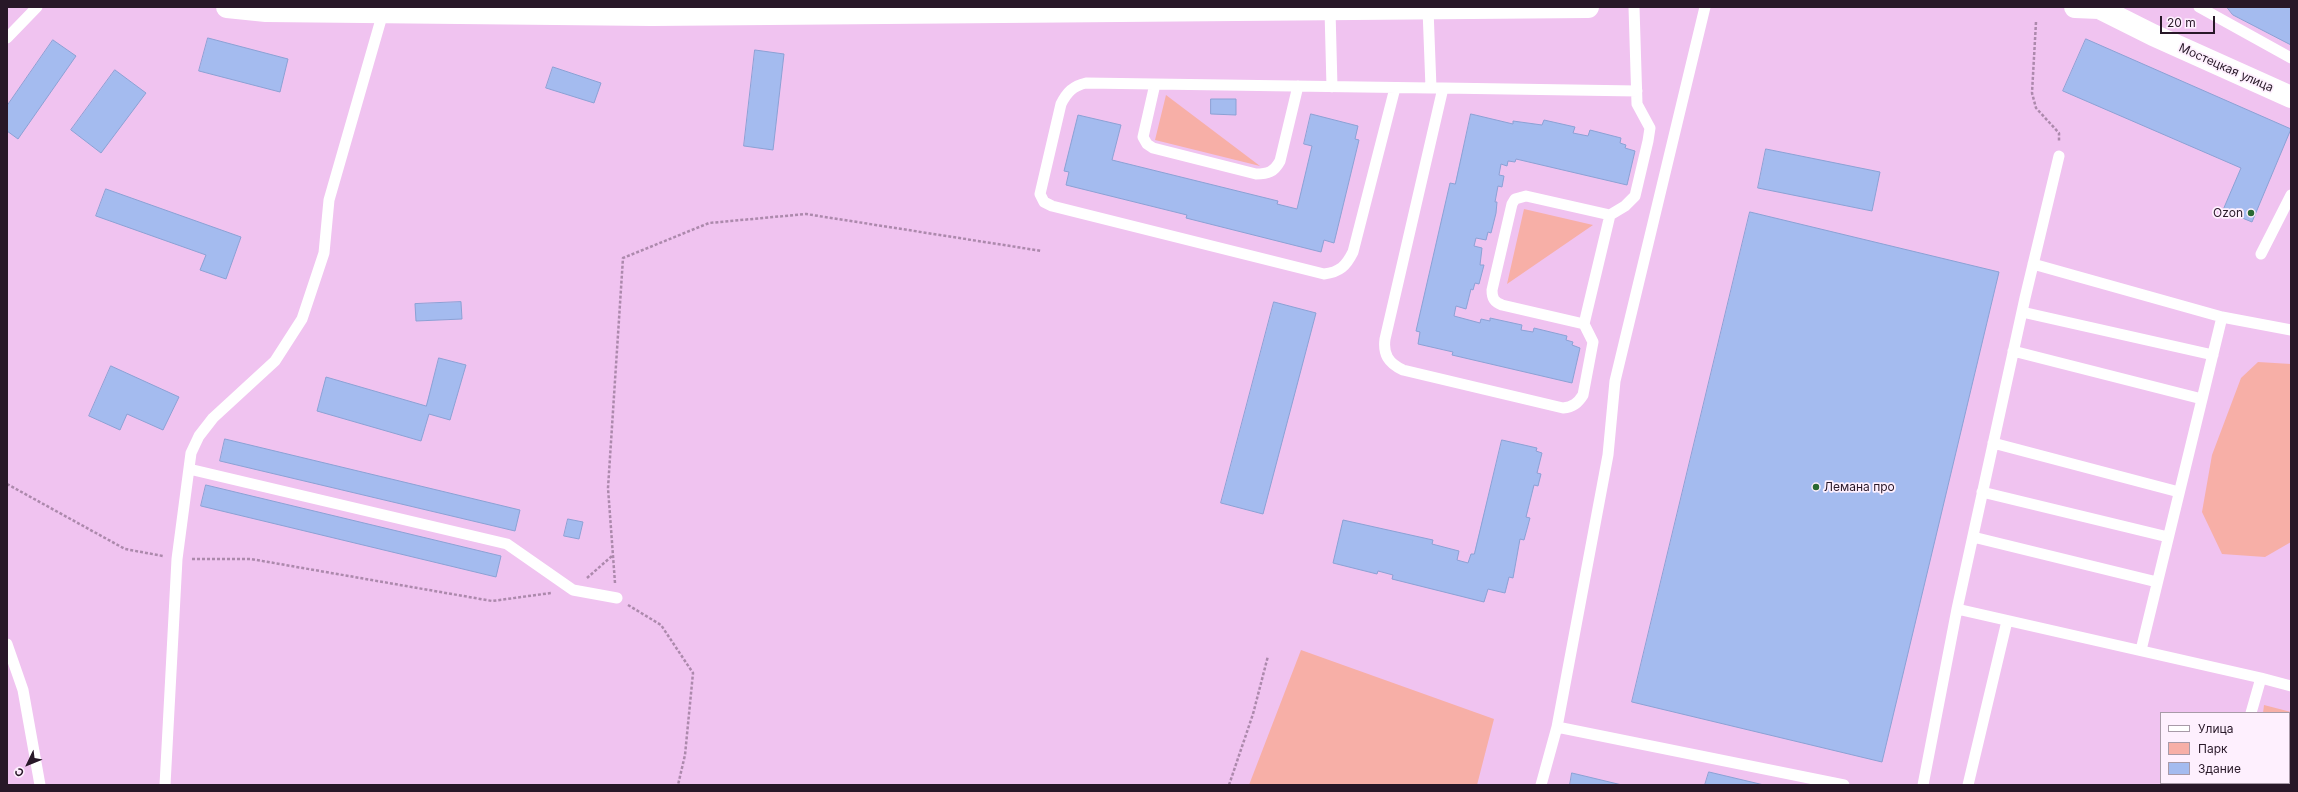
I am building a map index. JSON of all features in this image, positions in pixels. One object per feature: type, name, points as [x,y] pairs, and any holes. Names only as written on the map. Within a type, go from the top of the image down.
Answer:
[{"type":"street","points":[[227,7],[266,11],[1330,10],[1588,7]]},
{"type":"street","points":[[2075,7],[2098,8]]},
{"type":"street","name":"Мостецкая улица","points":[[2098,8],[2153,35],[2291,97]]},
{"type":"lane","points":[[7,38],[37,7]]},
{"type":"lane","points":[[1584,324],[1502,305],[1496,302],[1492,296],[1492,290],[1515,199],[1526,196],[1610,215],[1625,206],[1635,196],[1650,128],[1638,104],[1634,7]]},
{"type":"lane","points":[[1541,785],[1556,728],[1608,456],[1615,380],[1705,7]]},
{"type":"lane","points":[[2199,7],[2291,58]]},
{"type":"lane","points":[[1428,9],[1431,88]]},
{"type":"lane","points":[[165,785],[176,559],[191,453],[199,436],[214,418],[275,361],[302,319],[324,253],[329,200],[384,10]]},
{"type":"lane","points":[[1330,10],[1332,87]]},
{"type":"lane","points":[[1395,88],[1353,252],[1347,264],[1336,272],[1324,274],[1052,206],[1044,202],[1040,194],[1040,186],[1061,104],[1066,93],[1076,86],[1086,83],[1637,91]]},
{"type":"lane","points":[[1155,84],[1143,137],[1146,144],[1153,148],[1175,154],[1256,174],[1268,174],[1276,169],[1280,161],[1298,86]]},
{"type":"lane","points":[[1443,88],[1385,339],[1384,348],[1387,359],[1394,366],[1402,370],[1563,408],[1571,407],[1579,402],[1583,395],[1593,352],[1593,342],[1584,324],[1610,215]]},
{"type":"lane","points":[[1924,785],[1957,609],[1982,492],[2013,351],[2059,156]]},
{"type":"lane","points":[[2262,254],[2291,195]]},
{"type":"lane","points":[[2033,264],[2222,317],[2291,330]]},
{"type":"lane","points":[[2022,312],[2213,355]]},
{"type":"lane","points":[[2141,650],[2222,317]]},
{"type":"lane","points":[[2013,351],[2202,399]]},
{"type":"lane","points":[[1993,443],[2179,492]]},
{"type":"lane","points":[[189,470],[507,544],[573,590],[617,598]]},
{"type":"lane","points":[[1982,492],[2168,537]]},
{"type":"lane","points":[[1973,537],[2157,582]]},
{"type":"lane","points":[[1957,609],[2141,650],[2291,686]]},
{"type":"lane","points":[[1968,785],[2007,621]]},
{"type":"lane","points":[[7,644],[23,690],[40,785]]},
{"type":"lane","points":[[2250,712],[2261,678]]},
{"type":"lane","points":[[1556,728],[1844,785]]},
{"type":"path","points":[[2036,22],[2032,93],[2036,108],[2058,133],[2059,156]]},
{"type":"path","points":[[678,785],[685,755],[693,673],[661,625],[617,598],[612,556],[608,488],[623,258],[709,223],[806,214],[1042,251]]},
{"type":"path","points":[[7,484],[125,549],[176,559],[251,558],[492,601],[573,590],[612,556]]},
{"type":"path","points":[[1229,785],[1253,714],[1268,656]]},
{"type":"green space","points":[[1166,95],[1260,166],[1155,140]]},
{"type":"green space","points":[[1524,209],[1593,225],[1507,284]]},
{"type":"green space","points":[[2258,362],[2291,364],[2291,542],[2265,557],[2222,554],[2202,512],[2212,455],[2241,378]]},
{"type":"green space","points":[[1301,650],[1494,719],[1477,785],[1249,785]]},
{"type":"green space","points":[[2264,705],[2291,712],[2291,785],[2264,785],[2290,784],[2290,712],[2263,712]]},
{"type":"building","points":[[2227,7],[2291,7],[2291,45],[2233,15]]},
{"type":"building","points":[[208,38],[288,59],[280,92],[199,71]]},
{"type":"building","points":[[2086,39],[2291,129],[2252,222],[2223,210],[2241,168],[2063,91]]},
{"type":"building","points":[[53,40],[76,56],[18,139],[7,131],[7,106]]},
{"type":"building","points":[[755,50],[784,54],[773,150],[744,146]]},
{"type":"building","points":[[553,67],[601,83],[594,103],[546,88]]},
{"type":"building","points":[[115,70],[146,93],[101,153],[71,130]]},
{"type":"building","points":[[1211,99],[1236,99],[1236,115],[1211,114]]},
{"type":"building","points":[[1311,114],[1358,126],[1355,139],[1359,140],[1334,243],[1324,240],[1321,252],[1186,218],[1187,215],[1066,185],[1069,172],[1064,171],[1078,115],[1121,125],[1112,160],[1278,201],[1277,204],[1297,209],[1312,146],[1304,144]]},
{"type":"building","points":[[1471,114],[1513,124],[1513,121],[1542,125],[1544,120],[1575,127],[1573,133],[1588,136],[1590,130],[1621,138],[1620,143],[1626,145],[1625,148],[1635,151],[1627,185],[1516,159],[1515,162],[1508,161],[1507,166],[1501,164],[1499,175],[1504,176],[1502,187],[1498,186],[1495,202],[1497,202],[1496,213],[1491,233],[1488,232],[1486,240],[1476,238],[1474,246],[1482,248],[1480,265],[1484,265],[1479,284],[1475,283],[1473,290],[1471,289],[1466,309],[1456,306],[1454,316],[1480,323],[1481,319],[1490,321],[1490,318],[1522,325],[1521,330],[1533,332],[1534,328],[1567,336],[1566,340],[1573,342],[1572,345],[1580,348],[1572,383],[1452,355],[1453,352],[1418,344],[1420,332],[1416,331],[1450,183],[1455,184]]},
{"type":"building","points":[[1766,149],[1880,172],[1872,211],[1758,188]]},
{"type":"building","points":[[106,189],[241,237],[226,279],[200,270],[206,255],[96,216]]},
{"type":"building","name":"Лемана про","points":[[1750,212],[1999,272],[1882,762],[1632,702]]},
{"type":"building","points":[[461,302],[462,319],[416,321],[415,304]]},
{"type":"building","points":[[1274,302],[1316,313],[1263,514],[1221,503]]},
{"type":"building","points":[[439,358],[466,365],[450,420],[429,414],[421,441],[317,411],[326,377],[426,406]]},
{"type":"building","points":[[111,366],[179,397],[163,430],[127,414],[120,430],[89,416]]},
{"type":"building","points":[[225,439],[520,510],[515,531],[220,461]]},
{"type":"building","points":[[1502,440],[1537,448],[1536,451],[1542,453],[1537,473],[1541,474],[1538,486],[1534,485],[1526,517],[1530,518],[1524,540],[1520,539],[1513,578],[1509,577],[1505,593],[1488,589],[1484,602],[1392,579],[1393,575],[1378,571],[1377,574],[1333,563],[1343,520],[1433,540],[1432,544],[1459,551],[1457,560],[1468,563],[1471,554],[1474,554]]},
{"type":"building","points":[[206,485],[501,556],[496,577],[201,506]]},
{"type":"building","points":[[568,519],[583,522],[579,539],[564,536]]},
{"type":"building","points":[[1709,772],[1764,785],[1705,785]]},
{"type":"building","points":[[1572,773],[1622,785],[1570,785]]},
{"type":"place","name":"Ozon","points":[[2251,213]]},
{"type":"place","name":"Лемана про","points":[[1816,487]]}]
